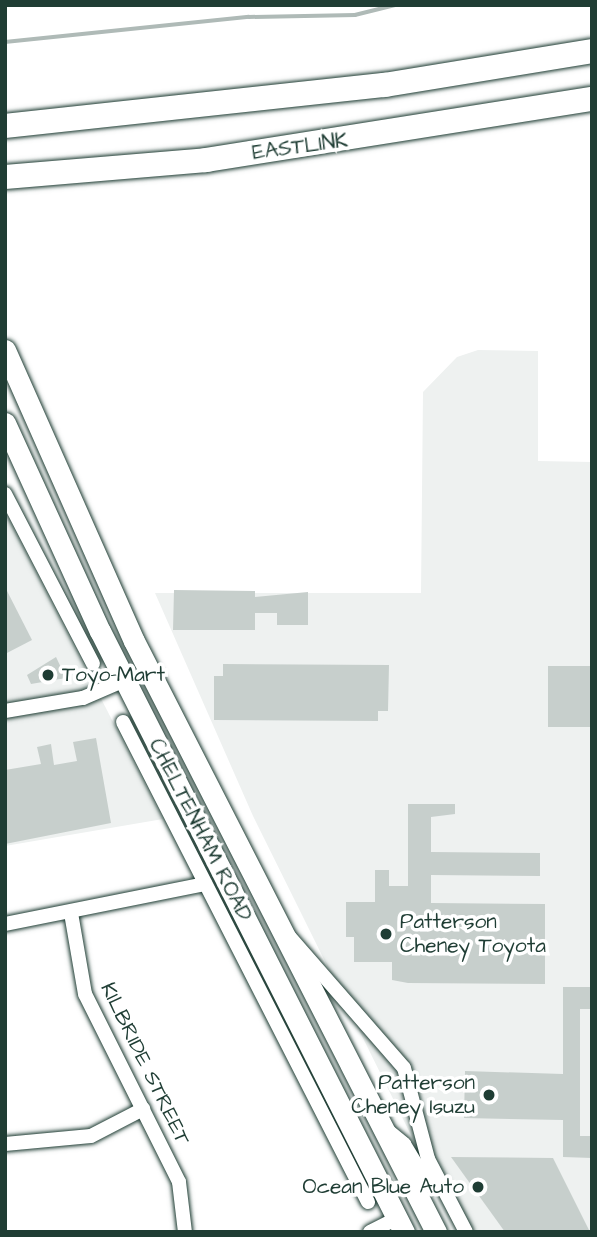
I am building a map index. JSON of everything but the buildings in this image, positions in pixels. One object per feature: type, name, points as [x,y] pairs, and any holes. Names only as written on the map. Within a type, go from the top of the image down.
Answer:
[{"type":"highway","points":[[5,126],[385,85],[592,51]]},
{"type":"highway","name":"EASTLINK","points":[[5,177],[206,160],[393,134],[592,99]]},
{"type":"highway","points":[[393,134],[592,105]]},
{"type":"main road","name":"CHELTENHAM ROAD","points":[[5,350],[146,666],[436,1232]]},
{"type":"main road","name":"CHELTENHAM ROAD","points":[[5,423],[100,631],[162,754],[387,1228]]},
{"type":"main road","points":[[125,680],[146,666]]},
{"type":"main road","points":[[387,1228],[406,1203],[404,1170]]},
{"type":"street","points":[[5,494],[93,664]]},
{"type":"street","points":[[70,620],[100,631]]},
{"type":"street","points":[[5,711],[83,698],[125,680]]},
{"type":"street","name":"CHELTENHAM ROAD","points":[[123,722],[369,1202]]},
{"type":"street","points":[[151,777],[162,754]]},
{"type":"street","points":[[5,924],[71,913],[205,884]]},
{"type":"street","name":"KILBRIDE STREET","points":[[71,913],[85,994],[179,1182],[185,1232]]},
{"type":"street","name":"CHELTENHAM ROAD","points":[[277,924],[315,960],[404,1068],[436,1179],[466,1232]]},
{"type":"street","points":[[5,1144],[91,1136],[143,1110]]},
{"type":"street","points":[[383,1127],[404,1144],[421,1172],[436,1179]]},
{"type":"shaded area","points":[[478,350],[538,351],[538,461],[592,462],[592,1232],[459,1232],[253,816],[155,593],[421,593],[423,392],[457,357]]},
{"type":"shaded area","points":[[5,512],[163,819],[5,846]]},
{"type":"waterway","points":[[5,42],[249,17],[355,15],[395,5]]},
{"type":"place","name":"Toyo-Mart","points":[[48,675]]},
{"type":"place","name":"Patterson Cheney Toyota","points":[[386,934]]},
{"type":"place","name":"Patterson Cheney Isuzu","points":[[489,1095]]},
{"type":"place","name":"Ocean Blue Auto","points":[[478,1187]]}]
